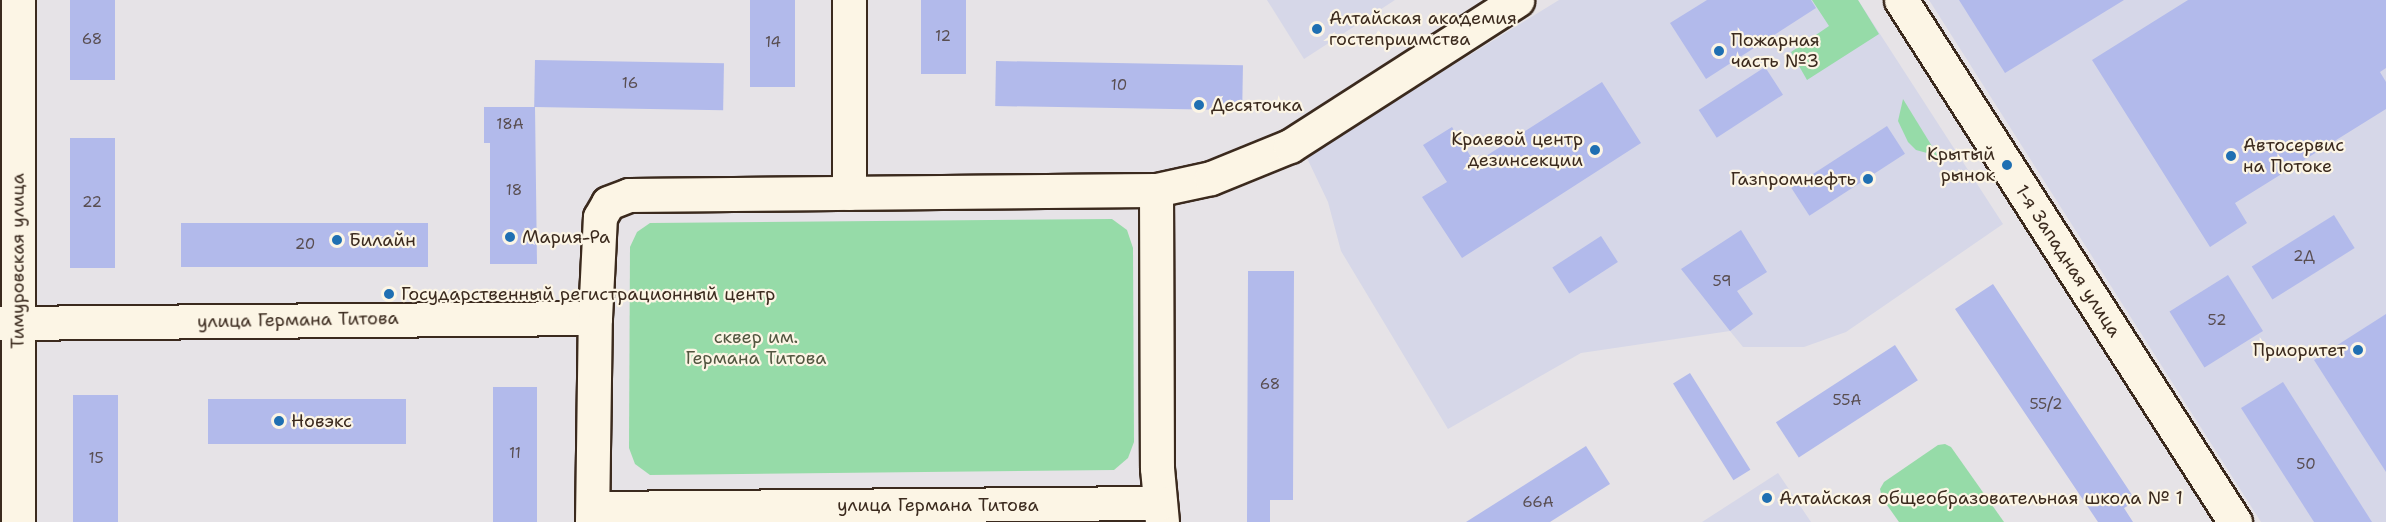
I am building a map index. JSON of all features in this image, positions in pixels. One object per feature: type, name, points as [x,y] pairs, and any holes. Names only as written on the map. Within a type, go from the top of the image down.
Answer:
[{"type":"street","name":"Тимуровская улица","points":[[18,0],[9,323],[18,522]]},
{"type":"street","points":[[849,0],[849,193]]},
{"type":"street","name":"улица Германа Титова","points":[[1156,190],[1157,468],[1161,513],[593,515],[595,318],[600,217],[608,203],[629,195],[1156,190],[1211,178],[1290,146],[1516,0]]},
{"type":"street","name":"1-я Западная улица","points":[[1901,0],[2235,522]]},
{"type":"street","name":"улица Германа Титова","points":[[9,323],[595,318]]},
{"type":"shaded area","name":"Алтайская академия гостеприимства","points":[[1267,0],[1395,0],[1304,59]]},
{"type":"shaded area","points":[[1559,0],[1858,0],[2003,224],[1846,332],[1804,347],[1743,347],[1730,331],[1581,353],[1448,429],[1341,251],[1328,202],[1306,156]]},
{"type":"shaded area","points":[[1929,0],[2386,0],[2386,522],[2261,522]]},
{"type":"shaded area","name":"Алтайская общеобразовательная школа № 1","points":[[1778,473],[1811,522],[1702,522]]},
{"type":"green space","points":[[1812,0],[1858,0],[1879,34],[1807,80],[1791,52],[1829,26]]},
{"type":"green space","points":[[1903,99],[1938,156],[1916,150],[1908,142],[1898,121]]},
{"type":"green space","name":"сквер им. Германа Титова","points":[[1112,219],[1127,230],[1133,248],[1134,442],[1128,458],[1114,470],[650,475],[635,464],[629,448],[630,247],[637,232],[650,223]]},
{"type":"green space","points":[[1945,444],[1951,447],[2004,522],[1899,522],[1882,498],[1880,489],[1884,482],[1938,445]]},
{"type":"building","points":[[70,0],[115,0],[115,80],[70,80]]},
{"type":"building","points":[[750,0],[795,0],[795,87],[750,87]]},
{"type":"building","points":[[921,0],[966,0],[966,74],[921,74]]},
{"type":"building","name":"Пожарная часть №3","points":[[1707,0],[1811,0],[1816,8],[1706,79],[1670,23]]},
{"type":"building","points":[[1959,0],[2124,0],[2005,73]]},
{"type":"building","name":"Автосервис на Потоке","points":[[2188,0],[2386,0],[2386,68],[2380,72],[2386,82],[2386,109],[2235,203],[2247,223],[2210,247],[2092,60]]},
{"type":"building","points":[[535,60],[724,63],[723,110],[534,107]]},
{"type":"building","points":[[996,61],[1243,65],[1242,110],[995,106]]},
{"type":"building","points":[[1765,67],[1783,95],[1717,138],[1699,110]]},
{"type":"building","points":[[1602,82],[1641,143],[1462,258],[1422,197],[1447,182],[1423,145],[1452,127],[1475,163]]},
{"type":"building","points":[[484,107],[535,107],[537,264],[490,264],[490,143],[484,143]]},
{"type":"building","points":[[1887,126],[1905,154],[1809,216],[1791,188]]},
{"type":"building","points":[[70,138],[115,138],[115,268],[70,268]]},
{"type":"building","points":[[2334,215],[2355,248],[2272,299],[2252,266]]},
{"type":"building","points":[[181,223],[428,223],[428,267],[181,267]]},
{"type":"building","points":[[1741,230],[1767,272],[1737,291],[1753,314],[1730,331],[1681,269]]},
{"type":"building","points":[[1601,236],[1618,262],[1569,294],[1552,268]]},
{"type":"building","points":[[1248,271],[1294,271],[1293,500],[1270,500],[1270,522],[1247,522]]},
{"type":"building","points":[[2228,275],[2263,331],[2204,368],[2169,312]]},
{"type":"building","points":[[1993,284],[2136,501],[2124,508],[2133,522],[2098,522],[1955,309]]},
{"type":"building","points":[[2386,314],[2386,472],[2314,360]]},
{"type":"building","points":[[1895,345],[1918,380],[1799,458],[1776,422]]},
{"type":"building","points":[[1690,373],[1750,470],[1733,480],[1673,384]]},
{"type":"building","points":[[2283,382],[2372,522],[2314,522],[2241,408]]},
{"type":"building","points":[[493,387],[537,387],[537,522],[493,522]]},
{"type":"building","points":[[73,395],[118,395],[118,522],[73,522]]},
{"type":"building","points":[[208,399],[406,399],[406,444],[208,444]]},
{"type":"building","points":[[1586,446],[1610,484],[1550,522],[1466,522]]},
{"type":"place","name":"Алтайская академия гостеприимства","points":[[1317,29]]},
{"type":"place","name":"Пожарная часть №3","points":[[1719,51]]},
{"type":"place","name":"Десяточка","points":[[1199,105]]},
{"type":"place","name":"Краевой центр дезинсекции","points":[[1595,150]]},
{"type":"place","name":"Автосервис на Потоке","points":[[2231,156]]},
{"type":"place","name":"Крытый рынок","points":[[2007,165]]},
{"type":"place","name":"Газпромнефть","points":[[1868,179]]},
{"type":"place","name":"Мария-Ра","points":[[510,237]]},
{"type":"place","name":"Билайн","points":[[337,240]]},
{"type":"place","name":"Государственный регистрационный центр","points":[[389,294]]},
{"type":"place","name":"Приоритет","points":[[2358,350]]},
{"type":"place","name":"Новэкс","points":[[279,421]]},
{"type":"place","name":"Алтайская общеобразовательная школа № 1","points":[[1767,498]]}]
